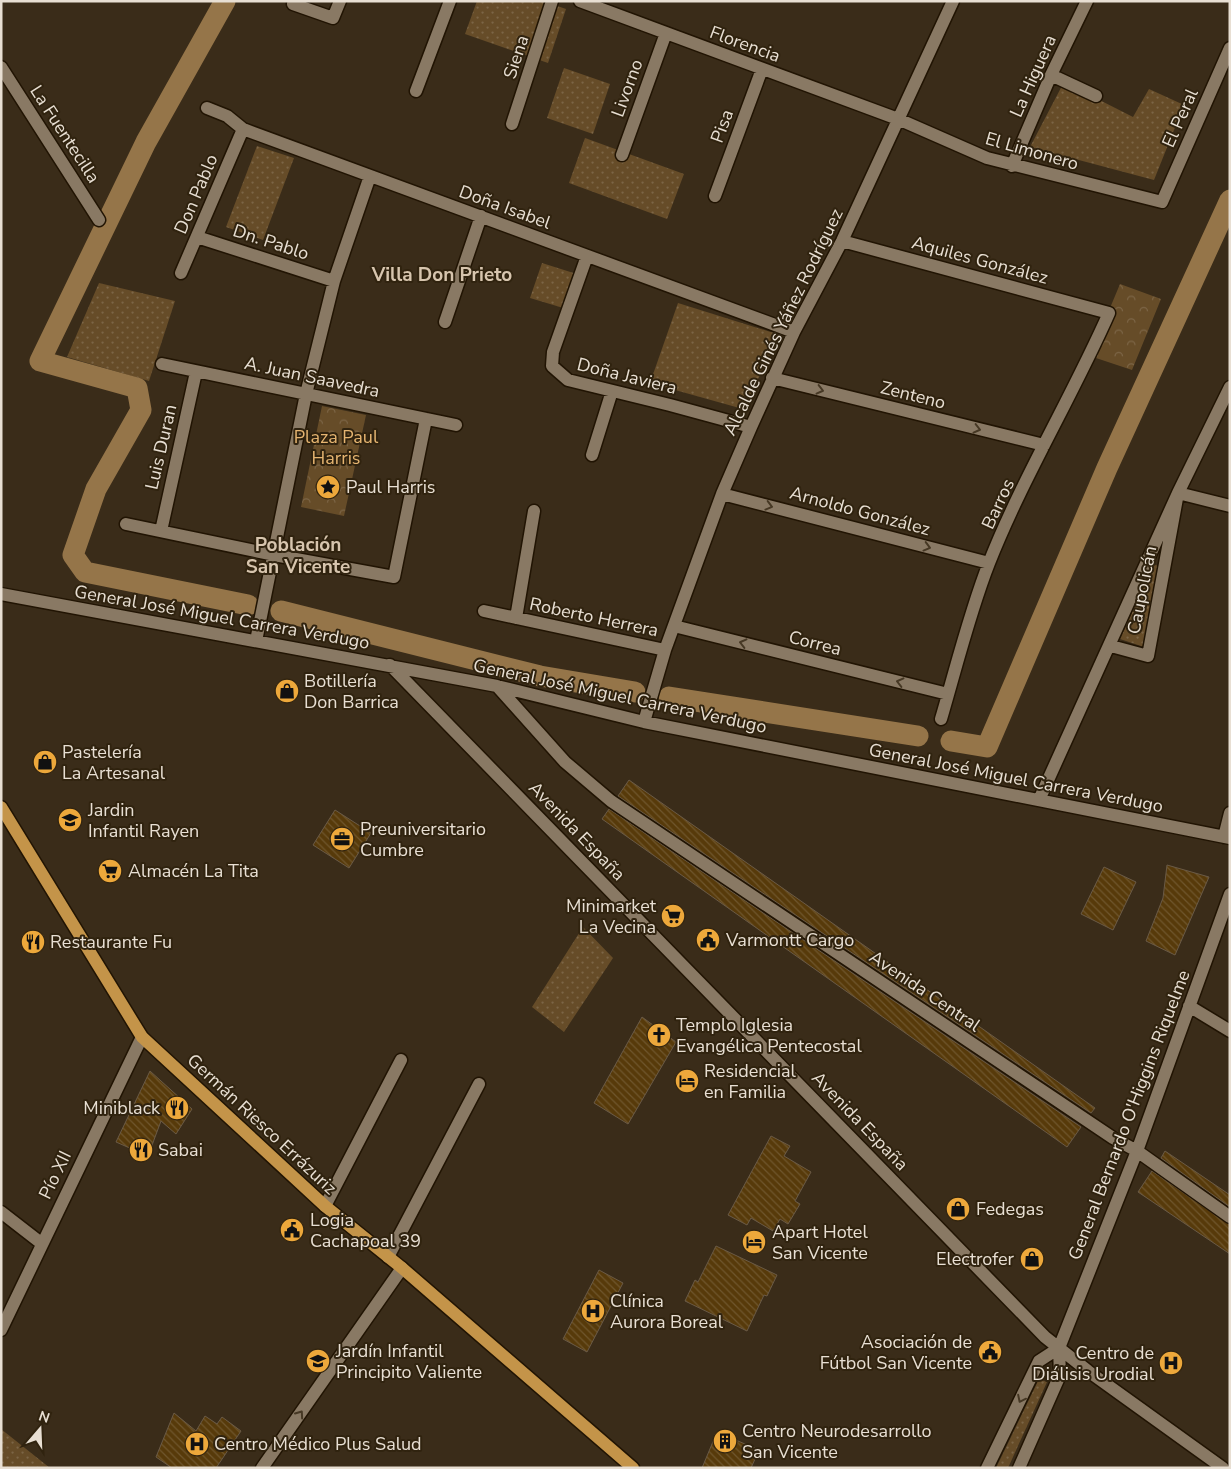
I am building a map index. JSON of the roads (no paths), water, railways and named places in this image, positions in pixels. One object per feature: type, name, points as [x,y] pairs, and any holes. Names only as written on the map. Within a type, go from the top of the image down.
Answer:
[{"type":"main road","name":"Germán Riesco Errázuriz","points":[[1,807],[142,1037],[325,1206],[402,1268],[633,1468]]},
{"type":"street","points":[[293,4],[333,18],[340,1]]},
{"type":"street","points":[[416,90],[450,1]]},
{"type":"street","name":"Siena","points":[[512,124],[552,1]]},
{"type":"street","name":"Florencia","points":[[580,1],[898,119]]},
{"type":"street","name":"Alcalde Ginés Yáñez Rodríguez","points":[[644,722],[665,650],[722,494],[772,378],[842,241],[953,1]]},
{"type":"street","name":"La Higuera","points":[[1012,166],[1051,75],[1087,1]]},
{"type":"street","name":"Livorno","points":[[622,155],[666,33]]},
{"type":"street","name":"El Peral","points":[[1162,202],[1230,48]]},
{"type":"street","name":"La Fuentecilla","points":[[1,67],[99,220]]},
{"type":"street","name":"Pisa","points":[[716,196],[762,69]]},
{"type":"street","points":[[1051,75],[1096,96]]},
{"type":"street","name":"Doña Isabel","points":[[207,108],[227,116],[243,129],[794,332]]},
{"type":"street","name":"El Limonero","points":[[898,119],[987,158],[1012,166],[1162,202]]},
{"type":"street","name":"Don Pablo","points":[[181,273],[243,129]]},
{"type":"street","points":[[256,641],[306,394],[334,281],[370,176]]},
{"type":"street","points":[[445,322],[481,216]]},
{"type":"street","name":"Dn. Pablo","points":[[197,237],[334,281]]},
{"type":"street","name":"Aquiles González","points":[[842,241],[1108,312]]},
{"type":"street","name":"Doña Javiera","points":[[587,256],[556,342],[552,366],[568,380],[751,427]]},
{"type":"street","name":"Barros","points":[[941,719],[989,563],[1044,445],[1090,356],[1108,312]]},
{"type":"street","name":"A. Juan Saavedra","points":[[162,364],[456,425]]},
{"type":"street","name":"Luis Duran","points":[[161,531],[196,372]]},
{"type":"street","name":"Zenteno","points":[[772,378],[1044,445]]},
{"type":"street","name":"Caupolicán","points":[[1039,800],[1178,493],[1230,387]]},
{"type":"street","points":[[592,455],[612,391]]},
{"type":"street","points":[[126,524],[274,555],[394,577],[426,418]]},
{"type":"street","points":[[1178,493],[1230,506]]},
{"type":"street","name":"Caupolicán","points":[[1110,646],[1148,656],[1178,493]]},
{"type":"street","name":"Arnoldo González","points":[[722,494],[989,563]]},
{"type":"street","name":"Roberto Herrera","points":[[516,618],[534,511]]},
{"type":"street","name":"General José Miguel Carrera Verdugo","points":[[1,594],[497,686],[644,722],[1227,837]]},
{"type":"street","name":"Roberto Herrera","points":[[484,611],[665,650]]},
{"type":"street","name":"Correa","points":[[674,626],[948,694]]},
{"type":"street","name":"Avenida España","points":[[390,665],[1045,1337],[1088,1371],[1223,1468]]},
{"type":"street","name":"Avenida Central","points":[[497,686],[565,762],[611,801],[912,1004],[1136,1151],[1230,1217]]},
{"type":"street","points":[[1227,837],[1230,813]]},
{"type":"street","name":"General Bernardo O'Higgins Riquelme","points":[[1019,1468],[1060,1375],[1059,1348],[1136,1151],[1230,894]]},
{"type":"street","points":[[1190,1006],[1230,1031]]},
{"type":"street","name":"Pío XII","points":[[1,1330],[41,1243],[142,1037]]},
{"type":"street","points":[[325,1206],[400,1060]]},
{"type":"street","points":[[388,1257],[479,1084]]},
{"type":"street","points":[[1,1212],[41,1243]]},
{"type":"street","points":[[262,1468],[402,1268]]},
{"type":"street","points":[[987,1468],[1040,1361],[1059,1348]]},
{"type":"waterway","points":[[225,1],[146,142],[40,361],[137,388],[141,410],[96,489],[73,555],[85,572],[248,605]]},
{"type":"waterway","points":[[951,741],[987,747],[1107,468],[1230,200]]},
{"type":"waterway","points":[[281,611],[540,676],[635,692]]},
{"type":"waterway","points":[[669,697],[918,736]]},
{"type":"place","name":"Paul Harris","points":[[328,487]]},
{"type":"place","name":"Botillería Don Barrica","points":[[287,691]]},
{"type":"place","name":"Pastelería La Artesanal","points":[[45,762]]},
{"type":"place","name":"Jardin Infantil Rayen","points":[[70,820]]},
{"type":"place","name":"Preuniversitario Cumbre","points":[[342,839]]},
{"type":"place","name":"Almacén La Tita","points":[[110,871]]},
{"type":"place","name":"Minimarket La Vecina","points":[[673,916]]},
{"type":"place","name":"Varmontt Cargo","points":[[708,940]]},
{"type":"place","name":"Restaurante Fu","points":[[33,942]]},
{"type":"place","name":"Templo Iglesia Evangélica Pentecostal","points":[[659,1035]]},
{"type":"place","name":"Residencial en Familia","points":[[687,1081]]},
{"type":"place","name":"Miniblack","points":[[177,1108]]},
{"type":"place","name":"Sabai","points":[[141,1150]]},
{"type":"place","name":"Fedegas","points":[[958,1209]]},
{"type":"place","name":"Logia Cachapoal 39","points":[[292,1230]]},
{"type":"place","name":"Apart Hotel San Vicente","points":[[754,1242]]},
{"type":"place","name":"Electrofer","points":[[1032,1259]]},
{"type":"place","name":"Clínica Aurora Boreal","points":[[593,1311]]},
{"type":"place","name":"Asociación de Fútbol San Vicente","points":[[990,1352]]},
{"type":"place","name":"Jardín Infantil Principito Valiente","points":[[318,1361]]},
{"type":"place","name":"Centro de Diálisis Urodial","points":[[1171,1363]]},
{"type":"place","name":"Centro Neurodesarrollo San Vicente","points":[[725,1441]]},
{"type":"place","name":"Centro Médico Plus Salud","points":[[197,1444]]},
{"type":"district","name":"Villa Don Prieto","points":[[442,275]]},
{"type":"district","name":"Población San Vicente","points":[[298,556]]},
{"type":"park label","name":"Plaza Paul Harris","points":[[336,447]]}]
